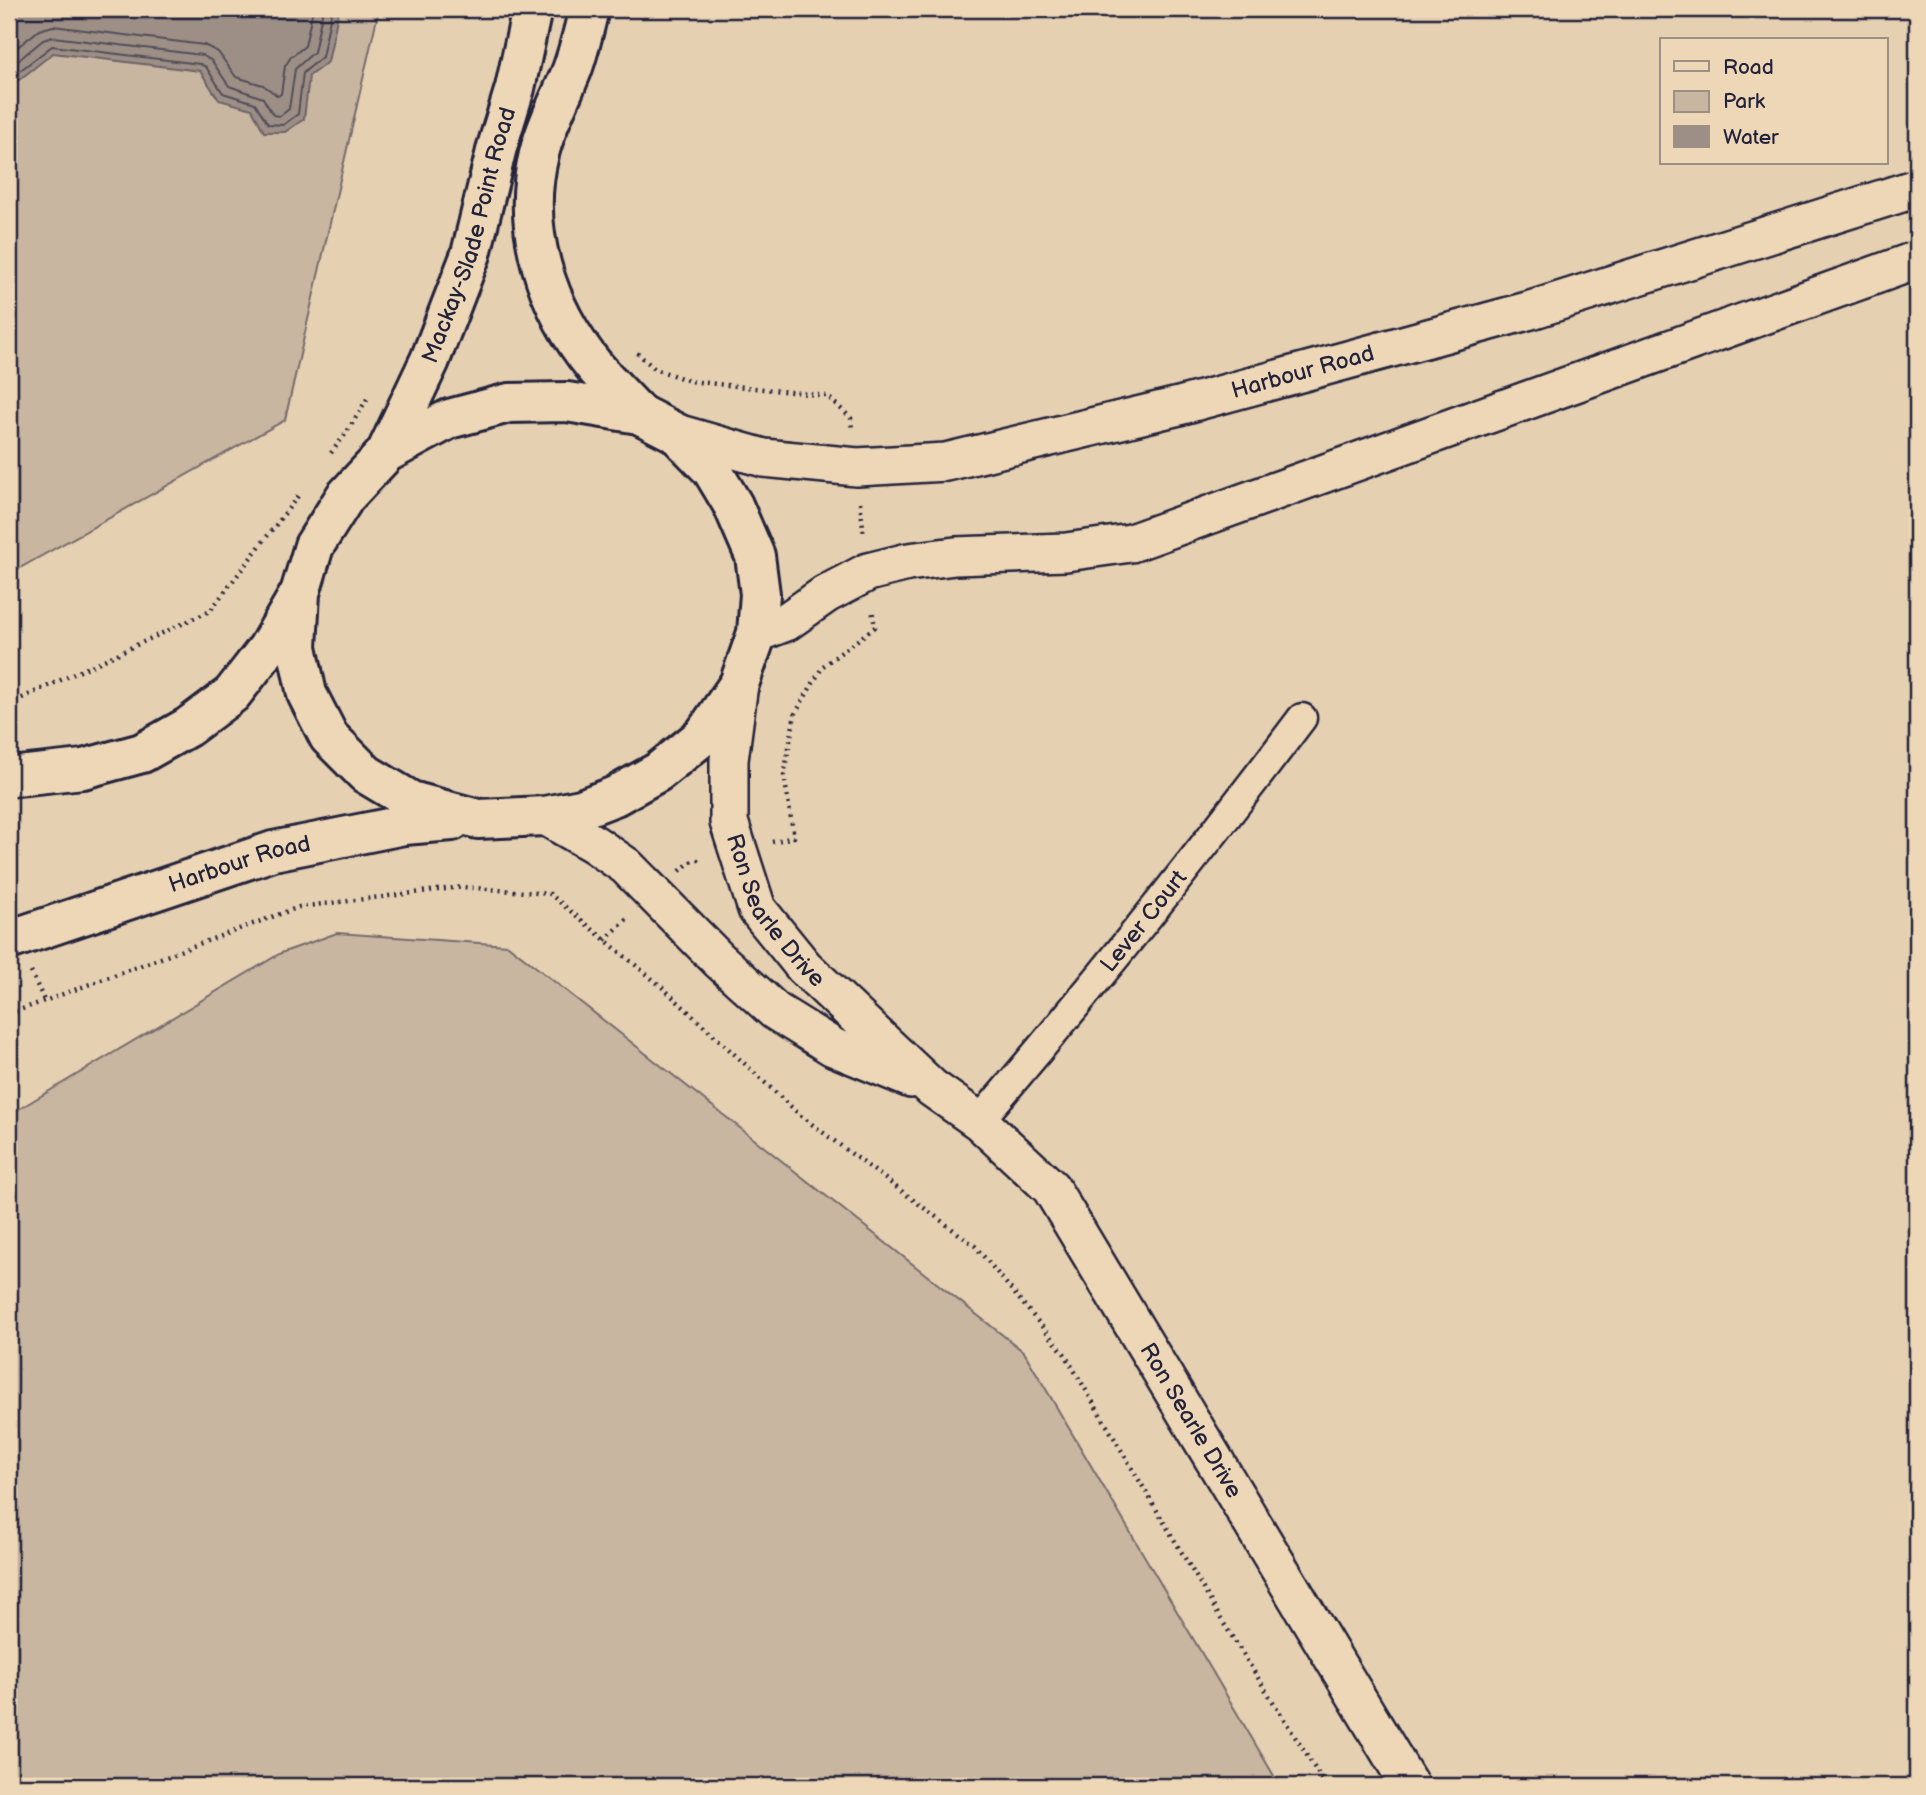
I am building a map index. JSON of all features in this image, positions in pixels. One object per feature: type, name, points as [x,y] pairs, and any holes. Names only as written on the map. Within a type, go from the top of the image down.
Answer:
[{"type":"main road","name":"Mackay-Slade Point Road","points":[[386,453],[430,360],[471,254],[497,146],[515,88],[532,9]]},
{"type":"main road","name":"Mackay-Slade Point Road","points":[[589,9],[573,69],[551,117],[539,155],[532,199],[535,241],[546,282],[563,320],[594,365],[639,414]]},
{"type":"main road","points":[[9,777],[83,769],[142,753],[187,727],[232,694],[267,649],[300,593],[314,546],[345,497],[386,453],[449,419],[509,403],[567,402],[639,414],[677,433]]},
{"type":"main road","name":"Harbour Road","points":[[9,940],[274,851],[404,825],[545,816],[581,809],[615,796],[657,772],[703,736],[739,684],[757,633],[760,594],[755,556],[733,505],[712,470],[677,433]]},
{"type":"main road","points":[[300,593],[298,648],[304,682],[307,694],[329,737],[366,774],[411,801],[478,819]]},
{"type":"street","name":"Harbour Road","points":[[677,433],[764,458],[857,467],[946,462],[1179,406],[1531,310],[1917,188]]},
{"type":"street","points":[[757,633],[786,622],[826,594],[868,572],[908,562],[955,556],[1066,552],[1131,543],[1917,260]]},
{"type":"street","name":"Ron Searle Drive","points":[[739,684],[729,760],[729,822],[757,909],[804,967],[932,1088],[979,1121],[1051,1188],[1410,1786]]},
{"type":"street","name":"Lever Court","points":[[979,1121],[1065,1021],[1302,718]]},
{"type":"street","name":"Ron Searle Drive","points":[[545,816],[626,866],[775,1012],[833,1046],[932,1088]]},
{"type":"path","points":[[323,464],[347,432],[368,396]]},
{"type":"path","points":[[9,704],[210,611],[299,495]]},
{"type":"path","points":[[9,1014],[299,907],[462,887],[550,894],[663,988],[801,1116],[975,1246],[1065,1353],[1221,1619],[1326,1786]]},
{"type":"green space","points":[[9,9],[379,9],[285,420],[9,574]]},
{"type":"green space","points":[[337,933],[508,945],[1024,1352],[1280,1786],[9,1786],[9,1115],[281,953]]},
{"type":"water","points":[[9,9],[339,9],[328,62],[309,76],[304,119],[285,132],[264,132],[252,109],[219,100],[200,71],[53,53],[9,88]]}]
